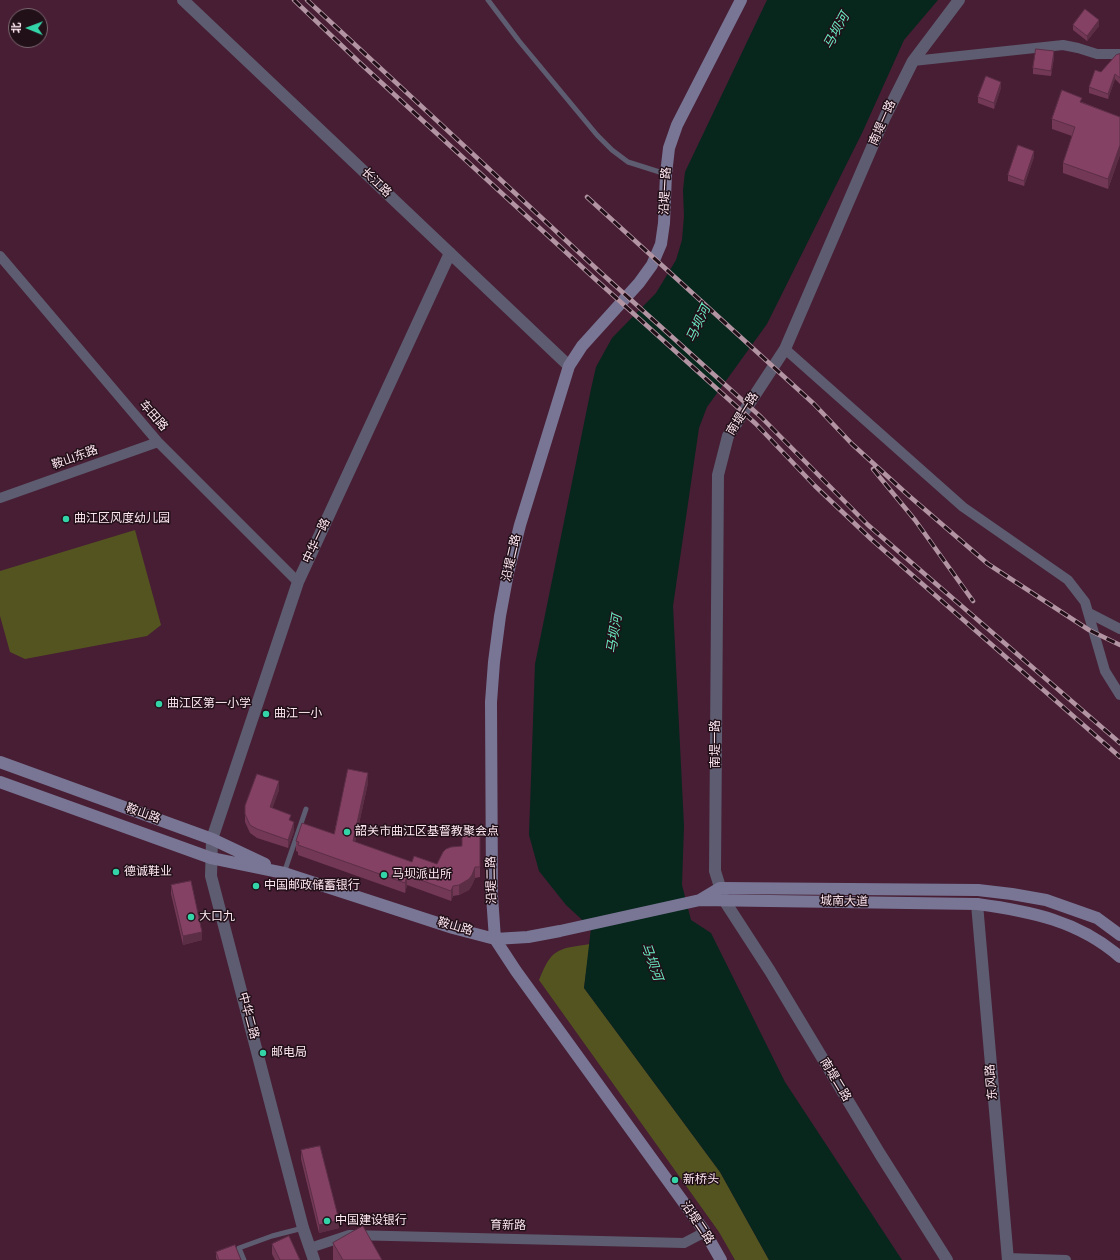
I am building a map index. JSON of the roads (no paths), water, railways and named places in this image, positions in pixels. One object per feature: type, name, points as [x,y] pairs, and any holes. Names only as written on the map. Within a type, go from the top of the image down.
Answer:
[{"type":"main road","name":"沿堤一路","points":[[569,366],[582,346],[639,283],[652,265],[660,244],[664,223],[666,174],[669,148],[677,125],[741,0]]},
{"type":"main road","name":"沿堤二路","points":[[569,366],[520,525],[508,573],[494,662],[492,702],[492,896],[495,938],[516,971],[704,1232],[721,1260]]},
{"type":"main road","name":"鞍山路","points":[[0,762],[212,839],[284,873]]},
{"type":"main road","name":"鞍山路","points":[[0,782],[211,858],[284,873],[453,928],[495,938],[528,937],[560,931]]},
{"type":"main road","points":[[700,900],[720,888],[978,890],[1046,900],[1097,918],[1120,935]]},
{"type":"main road","name":"城南大道","points":[[560,931],[700,900],[977,904],[1008,908],[1064,922],[1087,934],[1120,957]]},
{"type":"street","name":"长江路","points":[[183,0],[569,366]]},
{"type":"street","name":"南堤一路","points":[[724,900],[715,871],[718,475],[728,436],[785,349],[885,117],[913,60],[959,0]]},
{"type":"street","points":[[913,60],[1063,46],[1078,48],[1097,54],[1120,54]]},
{"type":"street","name":"中华一路","points":[[212,839],[298,582],[450,253]]},
{"type":"street","name":"车田路","points":[[0,256],[158,442],[298,582]]},
{"type":"street","points":[[785,349],[963,507],[1068,580],[1085,602],[1105,671],[1120,695]]},
{"type":"street","name":"鞍山东路","points":[[0,498],[158,442]]},
{"type":"street","points":[[1089,613],[1120,629]]},
{"type":"street","name":"中华二路","points":[[212,839],[211,876],[303,1228],[314,1260]]},
{"type":"street","name":"南堤二路","points":[[724,900],[770,971],[880,1154],[946,1260]]},
{"type":"street","name":"东风路","points":[[977,904],[1008,1259]]},
{"type":"street","name":"育新路","points":[[310,1248],[349,1235],[684,1242],[704,1232]]},
{"type":"street","points":[[1008,1259],[1066,1260]]},
{"type":"lane","points":[[488,0],[519,41],[596,135],[628,162],[666,174]]},
{"type":"lane","points":[[284,873],[306,809]]},
{"type":"lane","points":[[244,1260],[239,1248],[272,1236],[303,1228]]},
{"type":"water","name":"马坝河","points":[[767,0],[938,0],[904,40],[863,131],[767,324],[707,407],[699,428],[673,606],[684,826],[682,885],[691,920],[711,933],[785,1082],[902,1260],[769,1260],[720,1172],[584,988],[591,928],[566,905],[539,871],[529,835],[535,664],[596,367],[612,338],[656,293],[676,260],[682,240],[684,216],[683,190],[685,172]]},
{"type":"railway","points":[[294,0],[360,63],[594,278],[756,424],[815,486],[871,539],[1120,757]]},
{"type":"railway","points":[[307,0],[600,272],[761,417],[868,525],[1120,743]]},
{"type":"railway","points":[[587,197],[814,404],[852,444],[988,564],[1089,630],[1120,645]]},
{"type":"railway","points":[[873,469],[915,520],[973,601]]},
{"type":"place","name":"曲江区风度幼儿园","points":[[66,519]]},
{"type":"place","name":"曲江区第一小学","points":[[159,704]]},
{"type":"place","name":"曲江一小","points":[[266,714]]},
{"type":"place","name":"韶关市曲江区基督教聚会点","points":[[347,832]]},
{"type":"place","name":"德诚鞋业","points":[[116,872]]},
{"type":"place","name":"马坝派出所","points":[[384,875]]},
{"type":"place","name":"中国邮政储蓄银行","points":[[256,886]]},
{"type":"place","name":"大口九","points":[[191,917]]},
{"type":"place","name":"邮电局","points":[[263,1053]]},
{"type":"place","name":"新桥头","points":[[675,1180]]},
{"type":"place","name":"中国建设银行","points":[[327,1221]]}]
